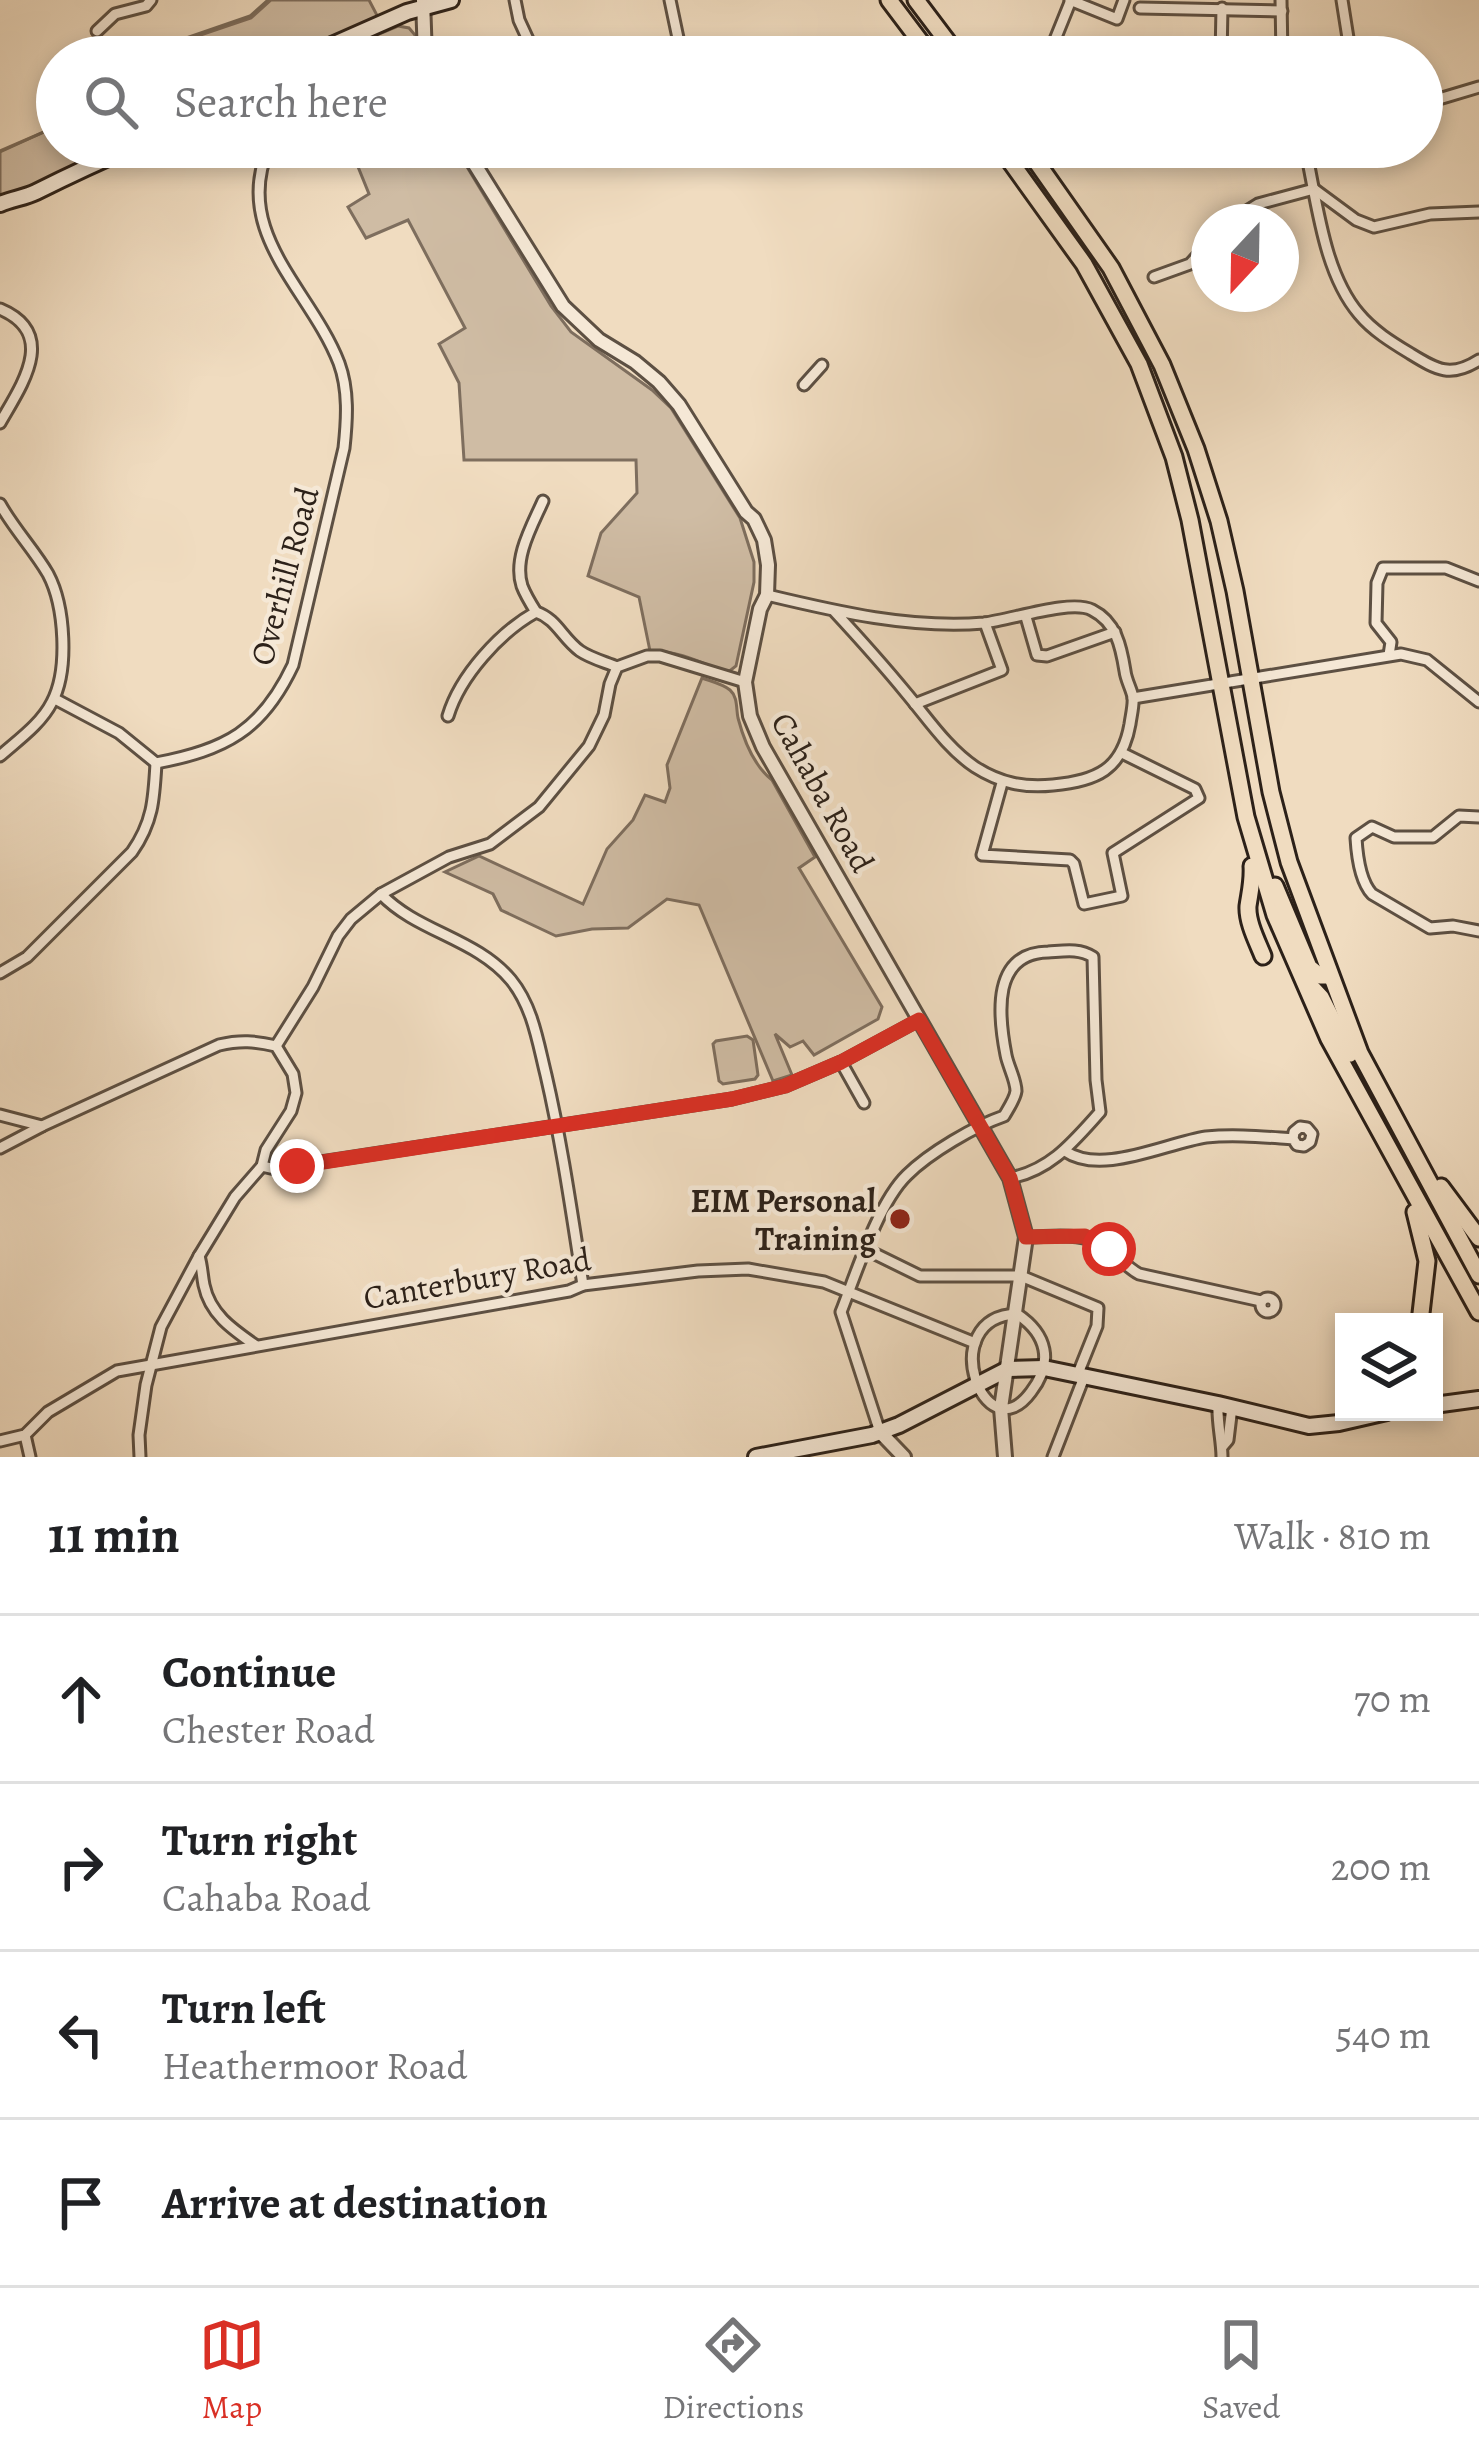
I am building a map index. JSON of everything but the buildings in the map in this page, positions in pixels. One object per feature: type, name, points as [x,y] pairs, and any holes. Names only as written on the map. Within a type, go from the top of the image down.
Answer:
[{"type":"highway","points":[[889,0],[916,36]]},
{"type":"highway","points":[[916,0],[943,36]]},
{"type":"highway","points":[[927,0],[939,31]]},
{"type":"highway","points":[[1015,168],[1091,275],[1139,364],[1174,457],[1190,520],[1253,845],[1275,915],[1329,1039],[1479,1312]]},
{"type":"highway","points":[[1041,168],[1111,268],[1162,365],[1196,448],[1219,520],[1289,862],[1360,1053],[1479,1275]]},
{"type":"highway","points":[[1253,845],[1309,968],[1329,976]]},
{"type":"highway","points":[[1253,845],[1253,891],[1248,908],[1263,956]]},
{"type":"highway","points":[[1299,977],[1321,997],[1352,1058],[1479,1238]]},
{"type":"highway","points":[[1406,1180],[1427,1261],[1421,1313]]},
{"type":"main road","points":[[352,36],[423,4],[452,0]]},
{"type":"main road","points":[[0,204],[33,194],[84,168]]},
{"type":"main road","points":[[756,1457],[880,1432],[1008,1370],[1044,1369],[1309,1426],[1348,1421]]},
{"type":"main road","points":[[1443,1404],[1479,1400]]},
{"type":"street","points":[[97,32],[139,0]]},
{"type":"street","points":[[127,9],[146,6],[151,0]]},
{"type":"street","points":[[429,36],[438,11],[452,0]]},
{"type":"street","points":[[515,0],[527,36]]},
{"type":"street","points":[[670,0],[678,36]]},
{"type":"street","points":[[1056,36],[1070,0],[1117,20],[1124,0]]},
{"type":"street","points":[[1342,0],[1348,36]]},
{"type":"street","points":[[423,4],[424,36]]},
{"type":"street","points":[[1140,8],[1281,5],[1282,36]]},
{"type":"street","points":[[1221,36],[1222,8]]},
{"type":"street","points":[[1443,98],[1479,87]]},
{"type":"street","name":"Overhill Road","points":[[156,763],[216,748],[243,732],[281,690],[293,665],[344,448],[347,413],[341,368],[274,253],[258,206],[262,168]]},
{"type":"street","name":"Cahaba Road","points":[[477,168],[563,306],[599,340],[659,382],[679,405],[764,540],[767,595],[739,681],[749,716],[1010,1178],[1026,1237],[1001,1408],[1005,1457]]},
{"type":"street","points":[[1310,168],[1333,272],[1359,314],[1391,342],[1436,370],[1457,370],[1479,360]]},
{"type":"street","points":[[1314,189],[1356,220],[1374,227],[1430,214],[1479,212]]},
{"type":"street","points":[[1258,204],[1314,189]]},
{"type":"street","points":[[1154,277],[1191,263]]},
{"type":"street","points":[[0,309],[26,328],[32,346],[31,366],[0,423]]},
{"type":"street","points":[[805,385],[822,365]]},
{"type":"street","points":[[543,501],[526,540],[520,570],[522,586],[536,612],[549,616],[584,654],[617,667],[646,656],[673,658],[739,681]]},
{"type":"street","points":[[0,504],[48,574],[62,620],[63,655],[55,699],[30,731],[0,756]]},
{"type":"street","points":[[1390,655],[1391,642],[1376,623],[1377,583],[1383,568],[1446,568],[1479,581]]},
{"type":"street","points":[[767,595],[834,611],[935,625],[985,623],[1082,606],[1106,620],[1122,651],[1133,698],[1122,752],[1106,770],[1085,782],[1036,787],[1002,783],[972,765],[948,742],[834,611]]},
{"type":"street","points":[[448,716],[452,702],[488,650],[512,626],[536,612]]},
{"type":"street","points":[[1026,616],[1037,655],[1047,656],[1115,632]]},
{"type":"street","points":[[915,704],[1002,670],[985,623]]},
{"type":"street","points":[[1133,698],[1401,654],[1427,660],[1478,700]]},
{"type":"street","points":[[276,1046],[351,919],[381,894],[449,857],[490,844],[539,807],[589,746],[604,716],[617,667]]},
{"type":"street","points":[[0,974],[27,957],[132,852],[153,808],[156,763],[118,733],[55,699]]},
{"type":"street","points":[[1002,783],[982,855],[1070,860],[1084,904],[1122,896],[1113,853],[1198,798],[1195,789],[1122,752]]},
{"type":"street","points":[[1479,817],[1459,816],[1433,837],[1394,837],[1372,827],[1356,838],[1366,888],[1372,894],[1430,928],[1453,926],[1479,932]]},
{"type":"street","points":[[381,894],[397,910],[475,949],[510,978],[523,999],[558,1126],[583,1285]]},
{"type":"street","points":[[904,1457],[880,1432],[841,1312],[886,1204],[907,1175],[979,1125],[1004,1116],[1016,1094],[1000,1016],[1011,967],[1020,957],[1038,952],[1083,951],[1093,957],[1100,1112],[1048,1165],[1010,1178]]},
{"type":"street","points":[[262,1166],[275,1169],[732,1099],[785,1086],[919,1020]]},
{"type":"street","points":[[0,1148],[219,1045],[250,1040],[276,1046],[293,1074],[296,1093],[291,1112],[166,1316],[152,1363],[139,1435],[140,1457]]},
{"type":"street","points":[[841,1062],[864,1103]]},
{"type":"street","points":[[0,1115],[42,1126]]},
{"type":"street","points":[[1065,1150],[1074,1157],[1103,1159],[1203,1138],[1293,1139]]},
{"type":"street","points":[[1026,1237],[1085,1236],[1139,1274],[1261,1301]]},
{"type":"street","points":[[867,1250],[920,1276],[1021,1276],[1098,1308],[1053,1457]]},
{"type":"street","points":[[199,1256],[211,1304],[232,1330],[255,1345]]},
{"type":"street","name":"Canterbury Road","points":[[0,1441],[25,1436],[73,1395],[117,1371],[583,1285],[698,1271],[748,1269],[808,1279],[975,1343]]},
{"type":"street","points":[[1017,1314],[1036,1327],[1044,1369],[1024,1401],[1014,1408],[1001,1408],[984,1398],[973,1377],[975,1343],[989,1322],[1003,1315],[1017,1314]]},
{"type":"street","points":[[1222,1452],[1219,1441],[1225,1405]]},
{"type":"street","points":[[25,1436],[30,1457]]},
{"type":"shaded area","points":[[271,0],[369,0],[380,21],[333,36],[198,36],[251,18]]},
{"type":"shaded area","points":[[398,26],[409,28],[415,36],[374,36]]},
{"type":"shaded area","points":[[36,135],[36,168],[75,168],[0,201],[0,151]]},
{"type":"shaded area","points":[[358,168],[468,168],[571,332],[671,408],[740,518],[754,562],[736,666],[727,673],[680,655],[650,651],[639,597],[588,576],[601,533],[637,493],[636,460],[464,460],[459,383],[439,344],[465,328],[408,220],[366,238],[348,207],[369,194]]},
{"type":"shaded area","points":[[702,678],[724,686],[734,696],[750,752],[772,780],[815,857],[799,868],[882,1007],[878,1019],[814,1055],[803,1041],[790,1047],[775,1034],[792,1075],[773,1081],[699,905],[667,899],[628,928],[556,936],[501,910],[493,894],[445,872],[479,856],[583,904],[607,849],[633,820],[645,795],[665,802],[670,788],[667,765]]},
{"type":"shaded area","points":[[747,1036],[753,1040],[758,1075],[723,1084],[713,1044]]},
{"type":"waterway","points":[[192,36],[250,16],[268,0]]},
{"type":"waterway","points":[[0,152],[36,136]]},
{"type":"place","name":"EIM Personal Training","points":[[900,1219]]},
{"type":"route","points":[[297,1166],[732,1099],[785,1086],[919,1020],[1010,1178],[1026,1237],[1085,1236],[1109,1249]]}]
